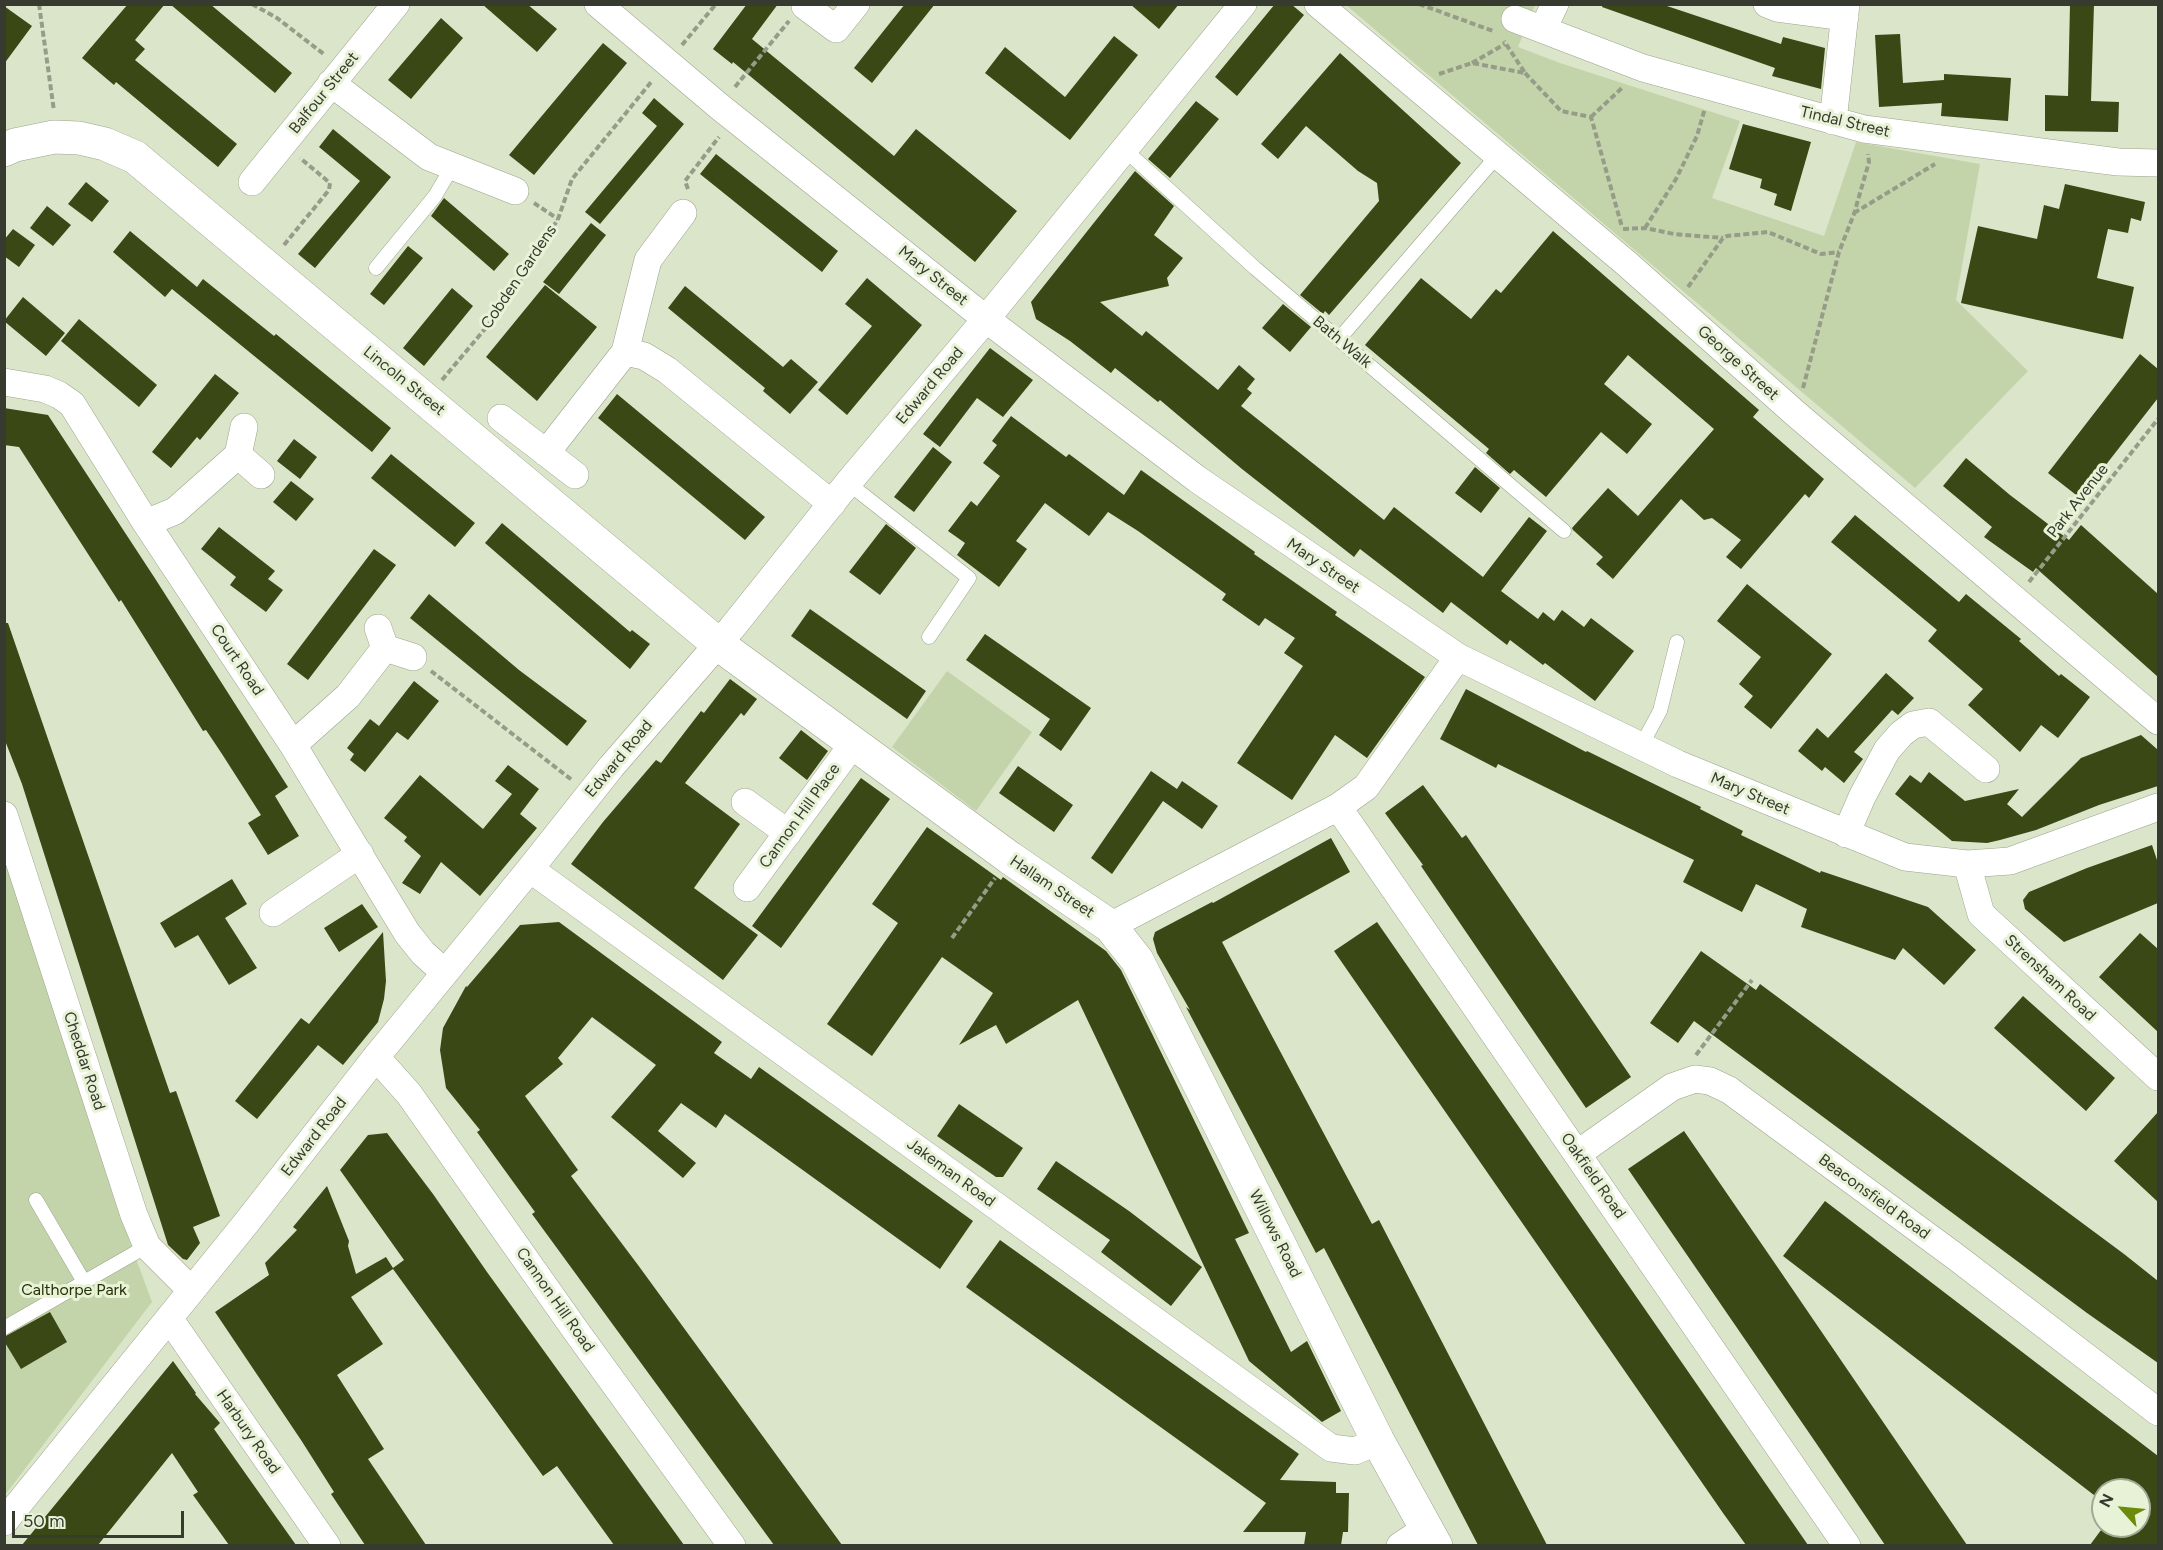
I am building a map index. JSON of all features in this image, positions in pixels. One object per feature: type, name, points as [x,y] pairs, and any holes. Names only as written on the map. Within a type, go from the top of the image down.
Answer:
[{"type":"street","name":"Balfour Street","points":[[252,182],[396,4]]},
{"type":"street","name":"Mary Street","points":[[598,4],[727,112],[987,319],[1197,479],[1458,657],[1678,764],[1905,857],[1967,864],[2010,861],[2158,807]]},
{"type":"street","points":[[805,6],[836,29],[856,4]]},
{"type":"street","name":"Edward Road","points":[[4,1522],[248,1222],[376,1057],[530,869],[589,793],[718,644],[848,483],[987,319],[1243,4]]},
{"type":"street","name":"George Street","points":[[1318,4],[1626,263],[1796,414],[2158,721]]},
{"type":"street","points":[[1543,29],[1555,4]]},
{"type":"street","points":[[1767,4],[1777,8],[1846,11],[1833,121]]},
{"type":"street","name":"Tindal Street","points":[[1510,31],[1543,29],[1643,68],[1864,129],[2118,162],[2158,163]]},
{"type":"street","points":[[337,76],[429,157],[515,192]]},
{"type":"street","points":[[4,150],[28,142],[69,138]]},
{"type":"street","name":"Lincoln Street","points":[[69,138],[105,144],[135,157],[718,644]]},
{"type":"street","points":[[546,453],[625,352],[648,260],[683,213]]},
{"type":"street","points":[[625,352],[644,356],[667,370],[832,504]]},
{"type":"street","name":"Court Road","points":[[4,382],[45,389],[72,404],[146,523],[293,745],[407,933],[423,953],[444,972]]},
{"type":"street","points":[[501,418],[575,476]]},
{"type":"street","points":[[146,523],[175,511],[238,455],[244,427]]},
{"type":"street","points":[[238,455],[261,475]]},
{"type":"street","points":[[293,745],[348,696],[382,638],[413,657]]},
{"type":"street","name":"Hallam Street","points":[[718,644],[1010,858],[1110,926],[1338,807],[1366,787],[1458,657]]},
{"type":"street","points":[[1846,834],[1862,797],[1887,750],[1901,734],[1913,725],[1929,722],[1986,769]]},
{"type":"street","name":"Cannon Hill Place","points":[[747,888],[853,744]]},
{"type":"street","points":[[745,802],[788,833]]},
{"type":"street","name":"Oakfield Road","points":[[1338,807],[1846,1545]]},
{"type":"street","name":"Cheddar Road","points":[[4,815],[134,1215],[147,1246],[191,1290]]},
{"type":"street","points":[[273,913],[360,854]]},
{"type":"street","name":"Strensham Road","points":[[1967,864],[1981,914],[2158,1077]]},
{"type":"street","name":"Jakeman Road","points":[[530,869],[1331,1448],[1355,1451],[1378,1441]]},
{"type":"street","name":"Willows Road","points":[[1110,926],[1137,960],[1378,1441],[1432,1537]]},
{"type":"street","name":"Cannon Hill Road","points":[[376,1057],[409,1094],[576,1331],[732,1545]]},
{"type":"street","points":[[1577,1154],[1672,1088],[1695,1079]]},
{"type":"street","name":"Beaconsfield Road","points":[[1695,1079],[1710,1081],[1730,1090],[1956,1257],[2158,1412]]},
{"type":"street","name":"Harbury Road","points":[[169,1318],[327,1545]]},
{"type":"street","points":[[1400,1545],[1432,1537]]},
{"type":"lane","name":"Bath Walk","points":[[1124,149],[1255,268],[1564,531]]},
{"type":"lane","points":[[1339,339],[1497,156]]},
{"type":"lane","points":[[375,268],[435,196],[452,166]]},
{"type":"lane","points":[[848,483],[969,578],[929,637]]},
{"type":"lane","points":[[1641,746],[1660,711],[1677,642]]},
{"type":"lane","points":[[36,1200],[84,1282]]},
{"type":"lane","points":[[4,1328],[147,1246]]},
{"type":"path","points":[[39,4],[69,138]]},
{"type":"path","points":[[252,4],[277,18],[337,76]]},
{"type":"path","name":"Cobden Gardens","points":[[426,399],[495,316],[523,276],[558,219],[572,179],[716,4]]},
{"type":"path","points":[[1419,4],[1502,34],[1510,31]]},
{"type":"path","points":[[683,213],[689,186],[685,181],[727,112],[790,19],[805,6]]},
{"type":"path","points":[[1412,83],[1472,63],[1510,31]]},
{"type":"path","points":[[1510,31],[1526,73],[1561,111],[1591,117]]},
{"type":"path","points":[[1472,63],[1526,73]]},
{"type":"path","points":[[1591,117],[1643,68]]},
{"type":"path","points":[[1645,228],[1676,179],[1697,136],[1712,87]]},
{"type":"path","points":[[1591,117],[1622,229],[1626,263]]},
{"type":"path","points":[[1796,414],[1839,252],[1854,214],[1869,162],[1864,129]]},
{"type":"path","points":[[1854,214],[1968,143]]},
{"type":"path","points":[[266,267],[329,190],[330,183],[283,144]]},
{"type":"path","points":[[1622,229],[1645,228],[1674,234],[1723,238],[1768,232],[1821,254],[1839,252]]},
{"type":"path","points":[[1674,306],[1723,238]]},
{"type":"path","name":"Park Avenue","points":[[2015,599],[2158,419]]},
{"type":"path","points":[[413,657],[589,793]]},
{"type":"path","points":[[952,939],[1010,858]]},
{"type":"path","points":[[1695,1079],[1696,1055],[1752,980]]},
{"type":"green space","points":[[1346,5],[1535,5],[1518,47],[1560,63],[1740,121],[1712,198],[1824,236],[1856,142],[1980,164],[1956,300],[2028,371],[1915,488]]},
{"type":"green space","points":[[947,671],[1032,732],[976,811],[892,747]]},
{"type":"green space","name":"Calthorpe Park","points":[[4,854],[121,1218],[152,1302],[5,1495]]},
{"type":"building","points":[[128,4],[165,4],[135,40],[145,49],[135,60],[237,144],[218,167],[116,82],[114,85],[82,58]]},
{"type":"building","points":[[170,4],[210,4],[292,73],[275,93]]},
{"type":"building","points":[[482,4],[527,4],[557,29],[537,52]]},
{"type":"building","points":[[747,4],[778,4],[752,39],[894,156],[916,129],[1017,211],[975,262],[733,62],[732,64],[713,49]]},
{"type":"building","points":[[905,4],[935,4],[872,83],[854,68]]},
{"type":"building","points":[[1130,4],[1179,4],[1159,29]]},
{"type":"building","points":[[1275,4],[1291,4],[1304,15],[1237,96],[1215,77]]},
{"type":"building","points":[[1603,4],[1661,4],[1781,44],[1783,37],[1825,48],[1821,89],[1772,76],[1775,68],[1602,7]]},
{"type":"building","points":[[2070,4],[2094,4],[2091,101],[2119,102],[2118,132],[2045,131],[2045,95],[2068,96]]},
{"type":"building","points":[[4,6],[32,26],[4,64]]},
{"type":"building","points":[[441,18],[463,38],[411,99],[388,80]]},
{"type":"building","points":[[1900,34],[1903,83],[1944,80],[1944,74],[2011,78],[2008,121],[1941,116],[1942,103],[1879,107],[1875,35]]},
{"type":"building","points":[[1114,36],[1138,55],[1070,140],[985,73],[1005,47],[1065,97]]},
{"type":"building","points":[[603,43],[627,63],[534,175],[509,155]]},
{"type":"building","points":[[1340,53],[1461,163],[1329,315],[1325,311],[1323,314],[1300,295],[1379,201],[1377,183],[1358,171],[1306,126],[1278,159],[1261,144]]},
{"type":"building","points":[[654,98],[684,124],[600,224],[585,212],[657,126],[642,113]]},
{"type":"building","points":[[1196,101],[1219,119],[1170,178],[1148,159]]},
{"type":"building","points":[[1743,124],[1811,142],[1791,211],[1774,205],[1777,194],[1760,188],[1762,179],[1729,169]]},
{"type":"building","points":[[333,129],[391,177],[315,268],[298,254],[360,181],[319,147]]},
{"type":"building","points":[[716,154],[838,251],[822,272],[700,174]]},
{"type":"building","points":[[1135,171],[1174,206],[1154,235],[1183,258],[1167,278],[1169,286],[1100,302],[1142,336],[1146,331],[1218,390],[1239,365],[1255,379],[1247,389],[1252,393],[1241,406],[1384,520],[1394,507],[1483,577],[1529,517],[1547,531],[1501,591],[1538,619],[1543,612],[1554,621],[1562,610],[1584,627],[1591,618],[1634,651],[1595,701],[1510,640],[1507,645],[1451,602],[1443,613],[1360,549],[1354,557],[1242,469],[1160,400],[1158,402],[1115,368],[1111,373],[1070,341],[1036,319],[1031,302]]},
{"type":"building","points":[[86,182],[109,201],[92,222],[68,204]]},
{"type":"building","points":[[2065,184],[2145,202],[2141,221],[2131,218],[2128,233],[2108,229],[2097,278],[2134,287],[2123,339],[1961,303],[1978,226],[2037,239],[2044,205],[2059,209]]},
{"type":"building","points":[[444,198],[509,254],[494,271],[431,216]]},
{"type":"building","points":[[47,206],[71,225],[53,246],[30,228]]},
{"type":"building","points":[[591,223],[606,235],[559,294],[543,282]]},
{"type":"building","points":[[13,229],[35,245],[19,267],[4,256],[4,240]]},
{"type":"building","points":[[130,231],[197,287],[203,279],[274,336],[276,334],[391,428],[372,452],[172,289],[165,297],[113,252]]},
{"type":"building","points":[[1553,231],[1759,410],[1753,417],[1824,479],[1809,498],[1805,494],[1741,569],[1726,557],[1741,540],[1712,518],[1704,520],[1681,499],[1613,579],[1596,564],[1603,557],[1573,530],[1572,528],[1608,488],[1638,516],[1714,429],[1628,355],[1604,384],[1652,424],[1627,454],[1601,432],[1546,497],[1514,470],[1510,474],[1486,453],[1489,449],[1365,345],[1421,278],[1471,319],[1496,289],[1501,293]]},
{"type":"building","points":[[408,246],[423,258],[384,305],[370,294]]},
{"type":"building","points":[[867,278],[922,325],[847,415],[818,390],[872,326],[845,304]]},
{"type":"building","points":[[545,285],[597,327],[537,401],[486,357]]},
{"type":"building","points":[[685,286],[783,367],[791,359],[818,382],[790,414],[763,391],[765,388],[668,308]]},
{"type":"building","points":[[452,288],[473,306],[424,366],[403,348]]},
{"type":"building","points":[[23,297],[65,333],[46,356],[4,321]]},
{"type":"building","points":[[1283,304],[1311,327],[1290,352],[1262,328]]},
{"type":"building","points":[[79,319],[157,385],[139,407],[61,341]]},
{"type":"building","points":[[990,348],[1033,380],[1003,417],[977,398],[940,447],[923,434]]},
{"type":"building","points":[[2140,354],[2158,369],[2158,398],[2080,498],[2048,473]]},
{"type":"building","points":[[215,374],[239,393],[200,440],[197,437],[171,468],[152,452]]},
{"type":"building","points":[[617,394],[765,517],[745,540],[598,418]]},
{"type":"building","points":[[4,408],[48,415],[288,787],[275,796],[299,836],[268,855],[248,823],[261,815],[222,754],[206,730],[203,731],[121,600],[119,602],[19,447],[4,445]]},
{"type":"building","points":[[1011,416],[1066,457],[1069,454],[1124,495],[1141,470],[1337,612],[1335,615],[1425,677],[1367,758],[1335,735],[1292,800],[1237,763],[1303,666],[1284,653],[1295,638],[1265,618],[1259,626],[1222,600],[1226,594],[1108,512],[1089,536],[1045,503],[1016,541],[1027,549],[999,587],[957,555],[965,543],[948,531],[971,501],[977,506],[1000,476],[983,463],[997,445],[992,441]]},
{"type":"building","points":[[294,439],[317,457],[300,479],[277,461]]},
{"type":"building","points":[[933,447],[952,462],[914,512],[894,497]]},
{"type":"building","points":[[391,454],[475,523],[455,547],[371,478]]},
{"type":"building","points":[[1966,458],[2069,540],[2081,525],[2158,594],[2158,677],[2036,568],[2033,572],[1984,537],[1992,527],[1943,486]]},
{"type":"building","points":[[1475,467],[1500,488],[1481,513],[1455,493]]},
{"type":"building","points":[[291,481],[314,499],[296,521],[273,502]]},
{"type":"building","points":[[1855,515],[1959,602],[1966,594],[2021,639],[2019,641],[2059,676],[2061,674],[2090,697],[2058,738],[2041,725],[2020,752],[1968,705],[1983,689],[1928,641],[1937,630],[1831,542]]},
{"type":"building","points":[[502,523],[630,632],[632,630],[650,644],[630,669],[485,543]]},
{"type":"building","points":[[886,524],[916,548],[880,595],[849,572]]},
{"type":"building","points":[[219,527],[275,571],[268,579],[283,590],[266,612],[230,585],[236,577],[201,549]]},
{"type":"building","points":[[374,549],[396,565],[308,680],[287,664]]},
{"type":"building","points":[[1747,584],[1832,654],[1771,729],[1744,707],[1753,696],[1739,684],[1761,657],[1717,621]]},
{"type":"building","points":[[429,594],[519,670],[587,721],[567,746],[410,618]]},
{"type":"building","points":[[810,609],[926,691],[907,719],[791,636]]},
{"type":"building","points":[[4,623],[8,623],[170,1093],[176,1091],[220,1216],[193,1227],[200,1243],[187,1260],[168,1245],[22,784],[4,738]]},
{"type":"building","points":[[985,634],[1091,708],[1061,751],[1039,735],[1050,719],[966,660]]},
{"type":"building","points":[[1886,673],[1914,698],[1898,715],[1892,710],[1854,752],[1863,759],[1844,783],[1825,767],[1822,771],[1798,751],[1817,728],[1828,738]]},
{"type":"building","points":[[730,679],[757,699],[744,716],[741,713],[685,783],[740,824],[694,888],[758,935],[723,980],[571,864],[603,822],[656,760],[661,763],[701,711],[704,713]]},
{"type":"building","points":[[414,681],[439,701],[408,740],[397,732],[365,772],[350,760],[354,754],[347,748],[370,719],[379,726]]},
{"type":"building","points":[[1466,689],[1586,752],[1701,807],[1700,809],[1743,831],[1741,835],[1820,873],[1821,871],[1928,907],[1976,950],[1944,985],[1903,948],[1895,960],[1801,927],[1807,909],[1756,884],[1742,912],[1683,882],[1694,860],[1498,764],[1496,768],[1440,739]]},
{"type":"building","points":[[801,730],[828,751],[807,780],[779,758]]},
{"type":"building","points":[[2141,735],[2158,750],[2158,786],[2099,805],[2036,830],[2000,840],[1987,843],[1952,841],[1895,794],[1910,775],[1921,783],[1929,772],[1965,801],[2019,789],[2007,804],[2022,817],[2081,758]]},
{"type":"building","points":[[508,765],[539,789],[520,814],[537,828],[480,896],[441,862],[420,894],[402,883],[421,856],[404,841],[407,837],[384,818],[420,775],[483,829],[512,794],[495,781]]},
{"type":"building","points":[[1018,766],[1073,805],[1054,832],[999,793]]},
{"type":"building","points":[[1151,771],[1177,789],[1182,781],[1218,806],[1202,829],[1163,801],[1112,874],[1091,858]]},
{"type":"building","points":[[861,778],[890,799],[781,948],[752,926]]},
{"type":"building","points":[[1423,785],[1462,838],[1466,835],[1631,1077],[1586,1108],[1421,866],[1423,865],[1385,813]]},
{"type":"building","points":[[927,827],[1001,880],[1003,877],[1106,951],[1121,970],[1249,1233],[1235,1239],[1291,1352],[1307,1341],[1341,1411],[1322,1422],[1249,1361],[1078,1000],[1006,1044],[996,1025],[959,1045],[993,993],[942,957],[872,1056],[827,1024],[898,923],[872,904]]},
{"type":"building","points":[[1331,838],[1350,872],[1222,942],[1372,1224],[1379,1220],[1547,1545],[1478,1545],[1324,1248],[1316,1253],[1186,1007],[1190,1010],[1157,953],[1153,939],[1155,932]]},
{"type":"building","points":[[2152,845],[2158,863],[2158,903],[2064,942],[2025,909],[2023,900],[2029,892]]},
{"type":"building","points":[[232,879],[247,904],[225,918],[257,968],[229,985],[198,935],[175,948],[160,923]]},
{"type":"building","points":[[362,904],[378,927],[339,952],[324,928]]},
{"type":"building","points":[[559,922],[722,1042],[714,1053],[751,1079],[759,1067],[973,1221],[940,1269],[725,1114],[716,1128],[681,1103],[658,1131],[696,1163],[683,1178],[611,1117],[656,1065],[592,1017],[558,1058],[563,1064],[525,1096],[578,1170],[571,1176],[842,1545],[774,1545],[532,1214],[535,1212],[477,1132],[480,1130],[446,1088],[440,1050],[443,1028],[466,986],[520,925]]},
{"type":"building","points":[[1377,922],[1808,1545],[1746,1545],[1334,951]]},
{"type":"building","points":[[383,932],[386,981],[378,1022],[343,1065],[318,1045],[257,1119],[235,1101],[301,1018],[309,1024]]},
{"type":"building","points":[[2140,933],[2158,949],[2158,1032],[2099,977]]},
{"type":"building","points":[[1701,951],[1756,990],[1760,984],[2158,1281],[2158,1363],[2087,1313],[1694,1021],[1678,1043],[1650,1023]]},
{"type":"building","points":[[2023,996],[2115,1078],[2086,1111],[1994,1028]]},
{"type":"building","points":[[959,1104],[1023,1148],[1003,1177],[996,1177],[937,1136]]},
{"type":"building","points":[[2158,1112],[2158,1202],[2114,1161]]},
{"type":"building","points":[[1684,1131],[1967,1545],[1885,1545],[1628,1169]]},
{"type":"building","points":[[387,1133],[684,1545],[614,1545],[557,1466],[543,1476],[393,1269],[351,1297],[383,1344],[337,1375],[384,1449],[368,1459],[426,1545],[365,1545],[331,1494],[334,1492],[301,1440],[215,1312],[269,1275],[265,1263],[297,1230],[293,1227],[327,1186],[349,1241],[348,1246],[356,1274],[386,1257],[393,1268],[404,1260],[340,1170],[368,1135]]},
{"type":"building","points":[[1056,1161],[1129,1211],[1202,1267],[1171,1306],[1101,1252],[1110,1240],[1037,1189]]},
{"type":"building","points":[[1825,1201],[2158,1456],[2158,1545],[2090,1545],[2095,1538],[2151,1538],[2151,1478],[2091,1478],[2091,1493],[1783,1256]]},
{"type":"building","points":[[1000,1240],[1299,1454],[1280,1480],[1336,1482],[1336,1493],[1349,1493],[1348,1532],[1343,1532],[1341,1545],[1304,1545],[1306,1532],[1243,1532],[1266,1503],[966,1287]]},
{"type":"building","points":[[50,1312],[67,1342],[21,1369],[4,1341],[4,1337]]},
{"type":"building","points":[[173,1361],[195,1394],[220,1423],[214,1429],[296,1545],[229,1545],[193,1495],[198,1492],[172,1453],[98,1545],[22,1545]]}]
